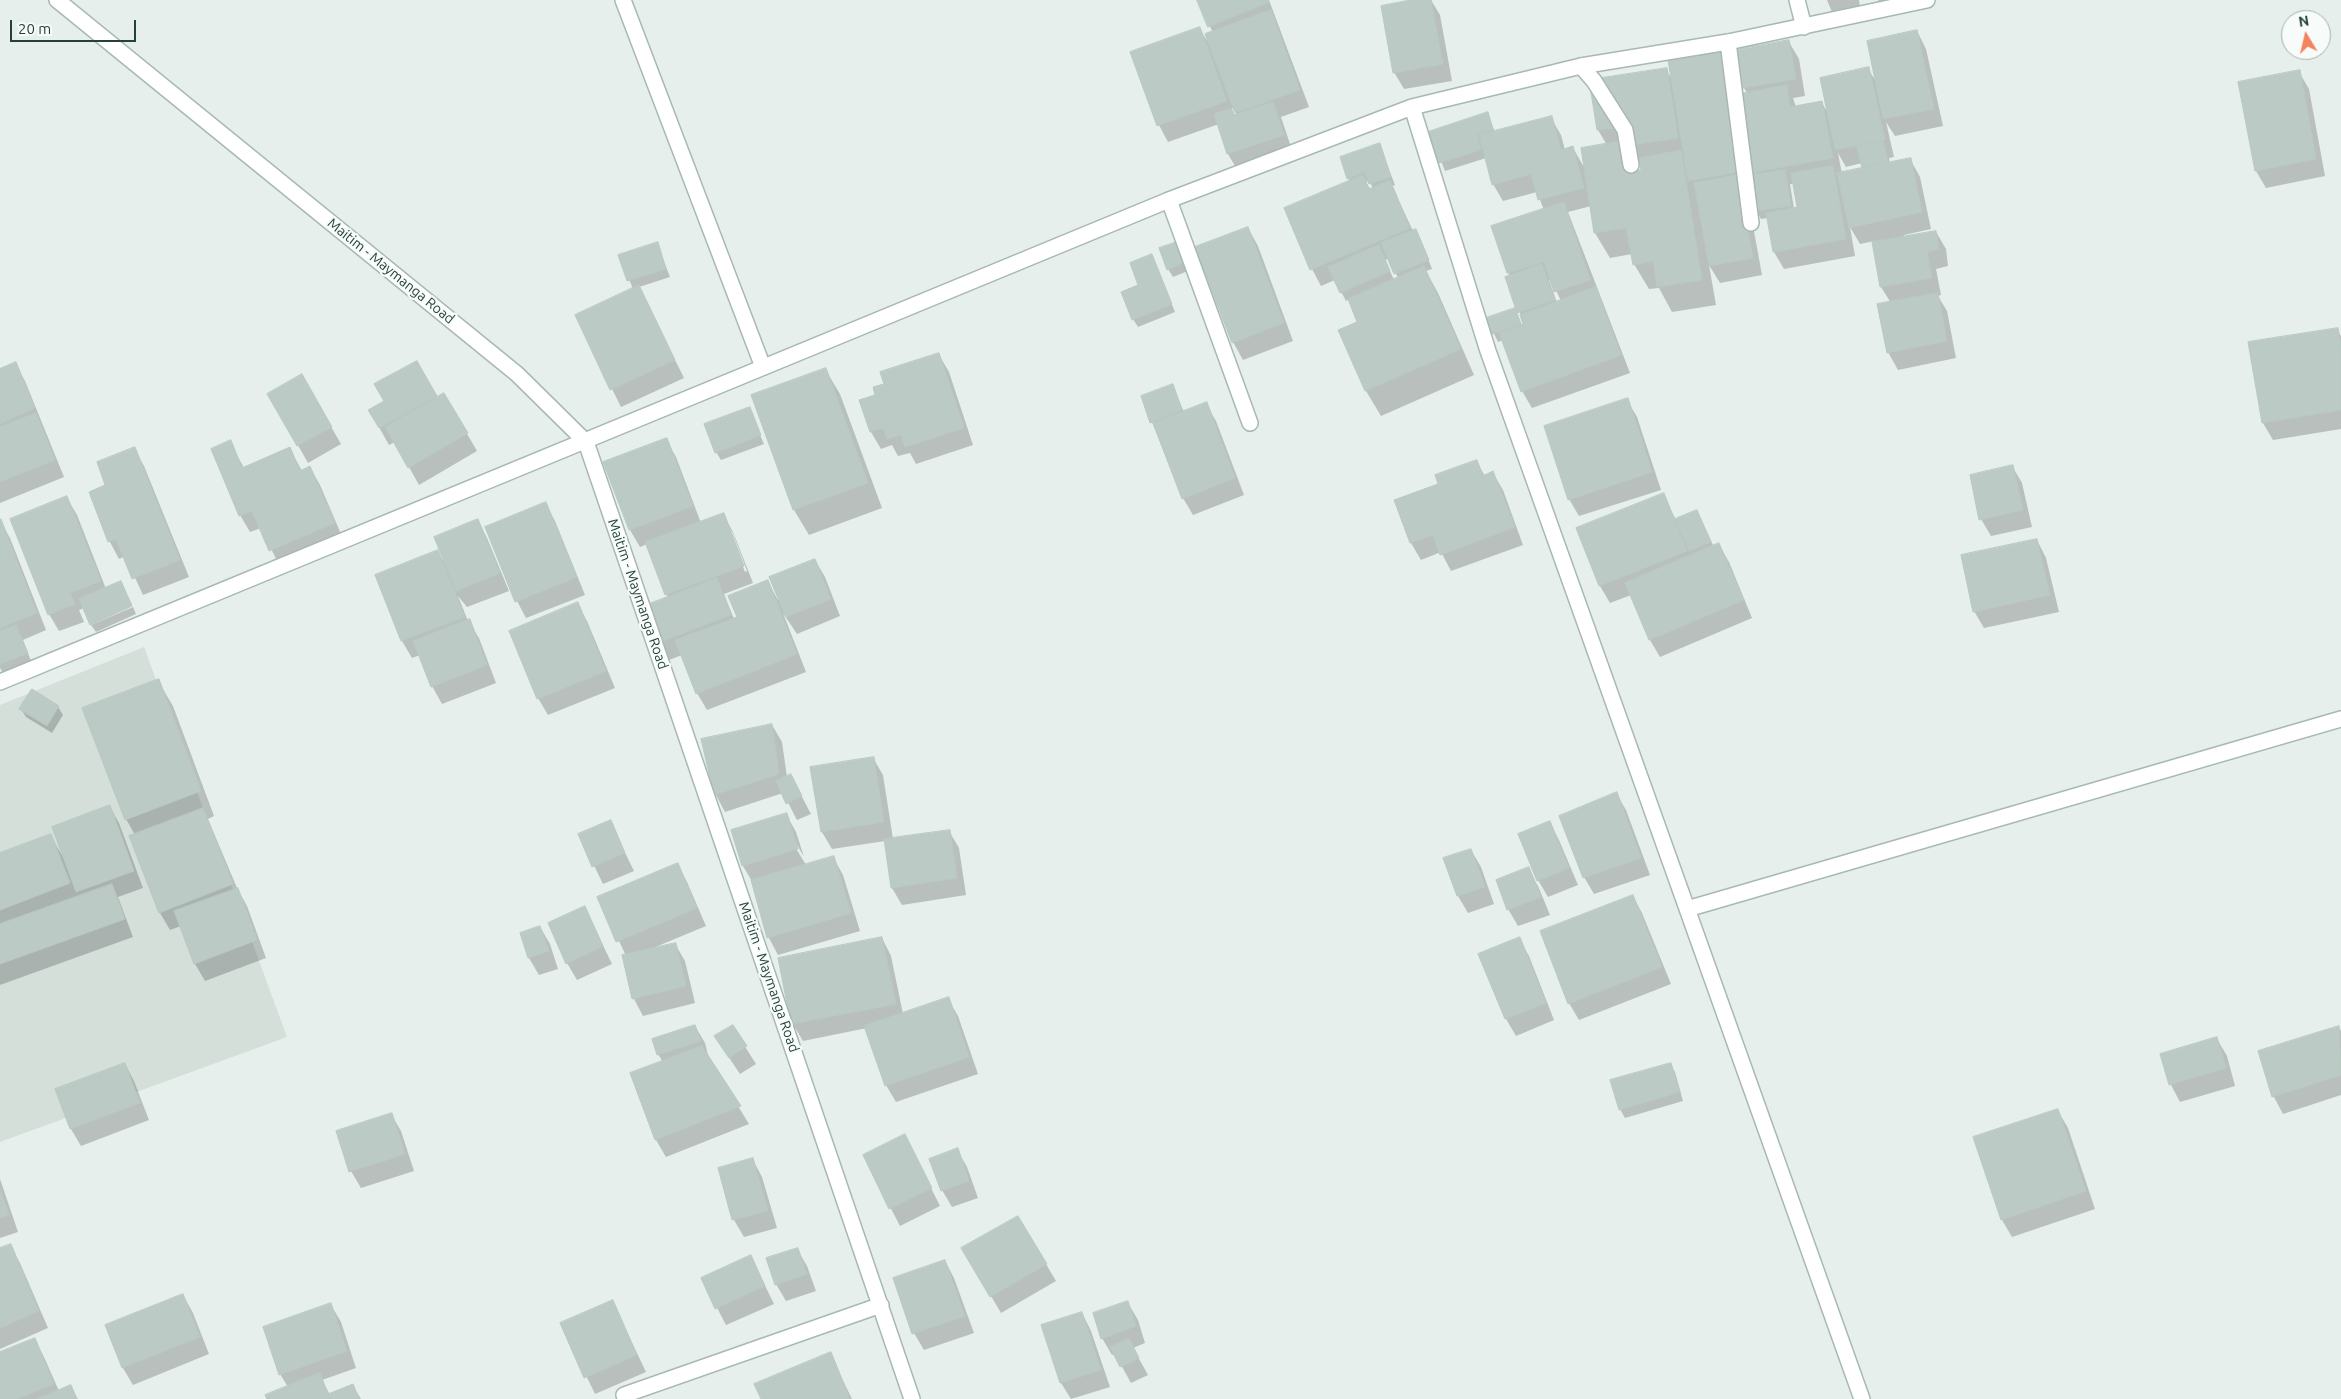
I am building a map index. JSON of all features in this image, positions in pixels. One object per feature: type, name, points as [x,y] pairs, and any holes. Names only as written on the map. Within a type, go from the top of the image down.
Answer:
[{"type":"street","name":"Maitim - Maymanga Road","points":[[57,0],[517,374],[586,442],[912,1399]]},
{"type":"street","points":[[623,0],[764,367]]},
{"type":"street","points":[[1797,0],[1804,27]]},
{"type":"street","points":[[0,682],[1169,200],[1412,106],[1581,66],[1728,42],[1927,0]]},
{"type":"street","points":[[1728,42],[1751,223]]},
{"type":"street","points":[[1581,66],[1594,81],[1625,130],[1631,165]]},
{"type":"street","points":[[1412,106],[1488,351],[1862,1399]]},
{"type":"street","points":[[1169,200],[1250,423]]},
{"type":"street","points":[[1687,909],[2341,719]]},
{"type":"street","points":[[624,1395],[881,1306]]},
{"type":"shaded area","points":[[144,647],[287,1037],[0,1142],[0,705]]},
{"type":"building","points":[[1197,0],[1268,0],[1269,2],[1208,27]]},
{"type":"building","points":[[1411,0],[1431,0],[1443,64],[1393,73],[1381,6]]},
{"type":"building","points":[[1271,10],[1300,90],[1235,113],[1205,34]]},
{"type":"building","points":[[1200,27],[1227,101],[1157,126],[1130,52]]},
{"type":"building","points":[[1917,30],[1934,109],[1883,119],[1867,41]]},
{"type":"building","points":[[1789,40],[1796,79],[1743,88],[1736,50]]},
{"type":"building","points":[[1724,51],[1744,171],[1688,181],[1668,60]]},
{"type":"building","points":[[1869,67],[1885,140],[1835,150],[1820,78]]},
{"type":"building","points":[[1667,68],[1678,138],[1625,146],[1622,127],[1597,130],[1589,80]]},
{"type":"building","points":[[2300,70],[2316,159],[2255,171],[2238,82]]},
{"type":"building","points":[[1787,85],[1790,107],[1822,101],[1833,158],[1749,173],[1740,94]]},
{"type":"building","points":[[1273,102],[1284,135],[1227,154],[1214,114],[1231,108],[1233,115]]},
{"type":"building","points":[[1488,112],[1493,129],[1477,135],[1481,150],[1439,163],[1428,132]]},
{"type":"building","points":[[1552,116],[1561,150],[1573,146],[1584,188],[1538,200],[1531,174],[1492,185],[1479,135]]},
{"type":"building","points":[[1622,141],[1627,173],[1641,170],[1639,158],[1681,150],[1702,280],[1657,287],[1653,261],[1633,265],[1626,228],[1594,233],[1581,148]]},
{"type":"building","points":[[1883,141],[1888,162],[1862,168],[1857,147]]},
{"type":"building","points":[[1380,143],[1391,177],[1369,184],[1365,172],[1347,179],[1340,157]]},
{"type":"building","points":[[1911,158],[1922,212],[1849,228],[1837,173]]},
{"type":"building","points":[[1833,166],[1846,239],[1773,252],[1766,213],[1797,207],[1791,173]]},
{"type":"building","points":[[1785,170],[1791,206],[1755,211],[1750,175]]},
{"type":"building","points":[[1363,175],[1369,189],[1390,180],[1410,228],[1310,270],[1284,208]]},
{"type":"building","points":[[1738,175],[1753,258],[1709,266],[1694,183]]},
{"type":"building","points":[[1564,202],[1590,280],[1554,292],[1544,262],[1507,273],[1491,226]]},
{"type":"building","points":[[1248,227],[1284,323],[1232,343],[1195,247]]},
{"type":"building","points":[[1416,229],[1429,260],[1394,274],[1381,243]]},
{"type":"building","points":[[1936,231],[1939,249],[1927,252],[1932,278],[1880,287],[1872,242]]},
{"type":"building","points":[[658,242],[666,269],[627,281],[618,255]]},
{"type":"building","points":[[1177,242],[1185,262],[1167,270],[1159,248]]},
{"type":"building","points":[[1379,245],[1390,271],[1340,293],[1328,267]]},
{"type":"building","points":[[1152,254],[1172,304],[1132,320],[1121,292],[1138,285],[1130,263]]},
{"type":"building","points":[[1542,264],[1555,300],[1517,313],[1505,277]]},
{"type":"building","points":[[1424,266],[1461,349],[1365,391],[1338,330],[1357,322],[1348,299]]},
{"type":"building","points":[[639,285],[675,360],[610,390],[575,315]]},
{"type":"building","points":[[1596,287],[1621,355],[1521,392],[1499,333],[1523,324],[1520,315]]},
{"type":"building","points":[[1938,293],[1947,341],[1887,353],[1877,304]]},
{"type":"building","points":[[1515,308],[1521,324],[1492,334],[1486,318]]},
{"type":"building","points":[[2338,328],[2341,347],[2341,410],[2262,423],[2248,342]]},
{"type":"building","points":[[939,353],[964,428],[905,447],[901,435],[887,439],[883,428],[870,432],[859,400],[875,395],[873,387],[884,384],[880,372]]},
{"type":"building","points":[[417,361],[437,396],[379,428],[368,410],[384,401],[374,384]]},
{"type":"building","points":[[16,362],[35,408],[0,424],[0,369]]},
{"type":"building","points":[[826,368],[868,483],[793,510],[751,395]]},
{"type":"building","points":[[302,374],[332,427],[297,446],[267,394]]},
{"type":"building","points":[[1173,384],[1182,410],[1150,423],[1141,396]]},
{"type":"building","points":[[444,393],[468,433],[408,468],[385,427]]},
{"type":"building","points":[[1628,398],[1652,472],[1568,500],[1544,426]]},
{"type":"building","points":[[1207,402],[1235,478],[1182,499],[1153,423]]},
{"type":"building","points":[[750,407],[761,435],[715,453],[704,424]]},
{"type":"building","points":[[36,413],[55,460],[0,482],[0,427]]},
{"type":"building","points":[[667,438],[693,506],[629,530],[603,462]]},
{"type":"building","points":[[231,440],[242,468],[290,447],[300,471],[310,466],[335,523],[269,551],[252,511],[239,516],[211,449]]},
{"type":"building","points":[[135,447],[180,560],[132,579],[116,539],[108,542],[89,492],[105,485],[97,462]]},
{"type":"building","points":[[1477,460],[1483,476],[1493,471],[1515,527],[1440,555],[1433,535],[1410,543],[1394,500],[1438,484],[1435,475]]},
{"type":"building","points":[[2013,465],[2023,510],[1979,520],[1970,475]]},
{"type":"building","points":[[1664,493],[1687,551],[1599,586],[1576,528]]},
{"type":"building","points":[[67,496],[101,581],[70,593],[75,604],[48,615],[10,519]]},
{"type":"building","points":[[546,502],[577,577],[515,602],[485,527]]},
{"type":"building","points":[[1697,510],[1711,542],[1689,551],[1675,519]]},
{"type":"building","points":[[724,513],[744,566],[665,595],[645,542]]},
{"type":"building","points":[[478,519],[500,573],[456,591],[434,537]]},
{"type":"building","points":[[0,520],[37,613],[0,628]]},
{"type":"building","points":[[2037,539],[2050,595],[1973,612],[1961,555]]},
{"type":"building","points":[[1719,543],[1744,600],[1649,640],[1625,583]]},
{"type":"building","points":[[438,550],[465,617],[401,641],[375,575]]},
{"type":"building","points":[[815,559],[831,599],[786,617],[769,577]]},
{"type":"building","points":[[717,578],[731,615],[658,643],[644,606]]},
{"type":"building","points":[[768,580],[797,654],[696,694],[675,640],[737,617],[728,596]]},
{"type":"building","points":[[121,581],[132,606],[90,625],[79,599]]},
{"type":"building","points":[[578,602],[606,671],[537,699],[509,631]]},
{"type":"building","points":[[470,619],[487,665],[431,687],[413,641]]},
{"type":"building","points":[[16,625],[28,653],[0,664],[0,631]]},
{"type":"building","points":[[159,679],[201,791],[125,820],[82,708]]},
{"type":"building","points":[[32,689],[59,706],[47,726],[19,709]]},
{"type":"building","points":[[772,724],[779,774],[714,795],[701,739]]},
{"type":"building","points":[[874,757],[884,822],[821,832],[810,767]]},
{"type":"building","points":[[791,774],[802,796],[786,804],[776,781]]},
{"type":"building","points":[[1617,792],[1641,858],[1583,878],[1559,816]]},
{"type":"building","points":[[110,805],[134,871],[76,892],[52,827]]},
{"type":"building","points":[[203,808],[233,884],[159,913],[129,836]]},
{"type":"building","points":[[787,813],[798,849],[742,866],[731,830]]},
{"type":"building","points":[[611,820],[625,853],[592,867],[578,834]]},
{"type":"building","points":[[1550,821],[1569,868],[1537,881],[1518,834]]},
{"type":"building","points":[[950,830],[957,878],[891,888],[884,839]]},
{"type":"building","points":[[51,834],[70,883],[0,910],[0,853]]},
{"type":"building","points":[[1471,849],[1485,887],[1457,896],[1443,858]]},
{"type":"building","points":[[834,856],[851,913],[767,938],[751,880]]},
{"type":"building","points":[[678,863],[697,908],[616,942],[597,897]]},
{"type":"building","points":[[1529,867],[1541,897],[1507,910],[1496,880]]},
{"type":"building","points":[[112,884],[125,919],[0,964],[0,924]]},
{"type":"building","points":[[238,888],[257,940],[194,964],[174,911]]},
{"type":"building","points":[[1633,895],[1662,967],[1568,1004],[1540,931]]},
{"type":"building","points":[[585,906],[603,946],[566,964],[548,923]]},
{"type":"building","points":[[540,926],[549,951],[528,958],[520,933]]},
{"type":"building","points":[[882,937],[896,1004],[791,1024],[778,958]]},
{"type":"building","points":[[1520,937],[1546,1003],[1505,1019],[1478,954]]},
{"type":"building","points":[[676,943],[686,986],[632,999],[622,955]]},
{"type":"building","points":[[949,997],[969,1057],[885,1086],[864,1026]]},
{"type":"building","points":[[695,1025],[701,1041],[657,1055],[652,1039]]},
{"type":"building","points":[[733,1025],[747,1046],[729,1058],[714,1036]]},
{"type":"building","points":[[2339,1026],[2341,1075],[2272,1097],[2258,1051]]},
{"type":"building","points":[[2217,1037],[2226,1068],[2169,1085],[2160,1054]]},
{"type":"building","points":[[702,1046],[741,1106],[655,1140],[630,1073]]},
{"type":"building","points":[[125,1063],[140,1103],[70,1129],[55,1089]]},
{"type":"building","points":[[1671,1063],[1680,1092],[1619,1110],[1610,1080]]},
{"type":"building","points":[[2058,1109],[2086,1191],[2001,1220],[1973,1137]]},
{"type":"building","points":[[392,1113],[405,1154],[349,1172],[336,1131]]},
{"type":"building","points":[[905,1134],[932,1188],[889,1209],[863,1155]]},
{"type":"building","points":[[958,1148],[969,1181],[941,1191],[929,1159]]},
{"type":"building","points":[[753,1158],[768,1211],[732,1220],[718,1168]]},
{"type":"building","points":[[0,1189],[9,1215],[0,1218]]},
{"type":"building","points":[[1018,1216],[1047,1264],[990,1297],[961,1248]]},
{"type":"building","points":[[11,1244],[39,1311],[0,1328],[0,1248]]},
{"type":"building","points":[[798,1248],[807,1274],[775,1285],[766,1258]]},
{"type":"building","points":[[751,1255],[765,1286],[715,1309],[701,1278]]},
{"type":"building","points":[[945,1260],[965,1316],[912,1334],[893,1278]]},
{"type":"building","points":[[183,1294],[200,1337],[122,1368],[105,1325]]},
{"type":"building","points":[[613,1300],[637,1355],[584,1378],[560,1323]]},
{"type":"building","points":[[1128,1301],[1136,1326],[1101,1339],[1093,1313]]},
{"type":"building","points":[[331,1303],[347,1351],[279,1375],[263,1327]]},
{"type":"building","points":[[1082,1312],[1101,1370],[1060,1383],[1041,1325]]},
{"type":"building","points":[[35,1338],[54,1384],[17,1399],[0,1399],[0,1352]]},
{"type":"building","points":[[1129,1338],[1139,1358],[1120,1367],[1110,1347]]},
{"type":"building","points":[[831,1352],[850,1399],[761,1399],[754,1384]]},
{"type":"building","points":[[320,1373],[328,1394],[353,1384],[359,1399],[267,1399],[265,1395]]},
{"type":"building","points":[[71,1385],[77,1399],[37,1399]]}]
